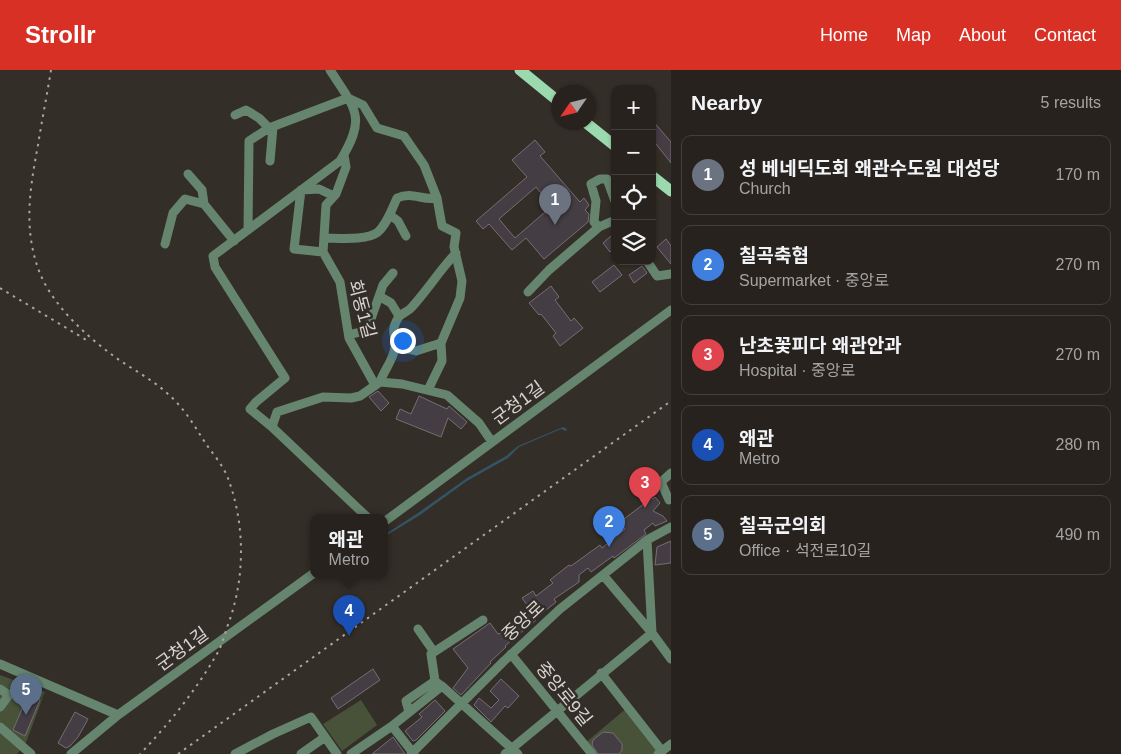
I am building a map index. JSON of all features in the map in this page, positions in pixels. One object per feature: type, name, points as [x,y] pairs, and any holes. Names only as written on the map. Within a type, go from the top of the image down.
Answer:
[{"type":"main road","points":[[520,70],[551,95]]},
{"type":"main road","points":[[595,130],[611,143]]},
{"type":"main road","points":[[656,179],[671,191]]},
{"type":"street","points":[[330,70],[353,105],[357,124],[352,142],[340,162],[213,256],[214,266],[285,378],[250,409],[272,427],[364,514]]},
{"type":"street","points":[[248,230],[249,141],[271,128],[348,98],[364,105],[377,128],[404,136],[424,165],[437,198],[442,226],[456,233],[454,247],[462,281],[460,298],[441,343],[442,361],[428,390]]},
{"type":"street","points":[[235,115],[246,110],[271,128]]},
{"type":"street","points":[[270,161],[271,128]]},
{"type":"street","points":[[302,190],[294,248],[323,252],[326,205],[334,196],[346,167],[344,155]]},
{"type":"street","points":[[188,174],[202,190],[204,204],[234,241]]},
{"type":"street","points":[[599,227],[594,222],[596,202],[591,184],[600,179],[607,179],[611,190]]},
{"type":"street","points":[[302,190],[319,189],[334,196]]},
{"type":"street","points":[[324,238],[370,236],[378,232],[390,215],[397,198],[406,194],[432,199],[437,198]]},
{"type":"street","points":[[165,244],[173,213],[185,199],[204,204]]},
{"type":"street","points":[[390,215],[398,221],[406,236]]},
{"type":"street","points":[[528,292],[549,270],[599,227],[611,222]]},
{"type":"street","name":"회동1길","points":[[323,252],[340,282],[349,335],[378,383]]},
{"type":"street","points":[[272,427],[277,412],[323,396],[352,398],[360,396],[378,383],[384,369],[392,359],[396,346],[392,331],[399,316],[409,310],[439,271],[456,253]]},
{"type":"street","points":[[650,265],[657,276],[671,274]]},
{"type":"street","points":[[349,335],[367,330],[383,285],[393,273]]},
{"type":"street","points":[[380,296],[391,303],[399,316]]},
{"type":"street","name":"군청1길","points":[[388,519],[671,310]]},
{"type":"street","points":[[396,346],[416,351],[441,343]]},
{"type":"street","points":[[378,383],[402,384],[447,395],[479,423],[492,442]]},
{"type":"street","points":[[670,501],[667,486],[661,482],[671,473]]},
{"type":"street","name":"중앙로","points":[[412,753],[511,654],[560,609],[648,540],[671,527]]},
{"type":"street","points":[[648,540],[652,633]]},
{"type":"street","points":[[603,575],[670,656]]},
{"type":"street","name":"군청1길","points":[[71,754],[118,715],[310,576]]},
{"type":"street","points":[[482,620],[430,654],[439,683],[511,752],[556,710],[652,633]]},
{"type":"street","points":[[418,629],[434,652]]},
{"type":"street","name":"중앙로9길","points":[[511,654],[592,754]]},
{"type":"street","points":[[0,664],[118,715]]},
{"type":"street","points":[[602,673],[660,752],[671,744]]},
{"type":"street","points":[[351,754],[392,726],[439,683]]},
{"type":"street","points":[[0,689],[9,695],[0,707]]},
{"type":"street","points":[[235,754],[311,717],[336,754]]},
{"type":"street","points":[[392,726],[412,753]]},
{"type":"street","points":[[0,727],[31,754]]},
{"type":"street","points":[[301,754],[325,737]]},
{"type":"green space","points":[[0,675],[45,692],[25,745],[17,754],[0,754]]},
{"type":"green space","points":[[361,700],[377,725],[342,751],[323,724]]},
{"type":"green space","points":[[628,707],[662,751],[658,754],[592,754],[584,744]]},
{"type":"water","points":[[563,427],[567,429],[566,431],[561,429],[519,447],[508,458],[467,481],[420,515],[388,535],[388,532],[467,478],[506,456],[518,446]]},
{"type":"building","points":[[656,125],[671,142],[671,163],[656,144]]},
{"type":"building","points":[[535,140],[545,152],[540,156],[580,202],[584,198],[589,205],[585,210],[589,214],[588,222],[544,259],[526,238],[512,250],[489,224],[483,229],[476,221],[527,177],[512,160]],"holes":[[[536,187],[552,206],[515,238],[499,219]]]},
{"type":"building","points":[[611,236],[610,252],[603,243]]},
{"type":"building","points":[[666,239],[671,246],[671,264],[657,247]]},
{"type":"building","points":[[614,265],[622,275],[600,292],[592,282]]},
{"type":"building","points":[[642,266],[647,273],[634,283],[629,275]]},
{"type":"building","points":[[551,286],[559,297],[555,300],[571,321],[574,318],[583,328],[560,346],[553,336],[556,333],[541,314],[539,315],[529,303]]},
{"type":"building","points":[[378,391],[389,403],[381,411],[369,397]]},
{"type":"building","points":[[419,396],[447,409],[449,406],[467,422],[461,429],[448,418],[441,437],[396,419],[400,409],[411,414]]},
{"type":"building","points":[[647,472],[653,476],[643,493],[637,490]]},
{"type":"building","points":[[646,493],[653,499],[655,497],[660,503],[653,511],[663,516],[667,521],[655,526],[653,523],[644,530],[646,534],[614,558],[613,556],[591,572],[588,568],[579,575],[579,582],[554,599],[556,602],[505,646],[461,695],[453,688],[468,668],[453,649],[490,623],[498,634],[511,630],[508,626],[530,609],[522,598],[533,591],[536,596],[553,583],[550,580],[569,565],[571,566],[600,545],[602,548],[625,529],[620,522],[645,503],[640,500]]},
{"type":"building","points":[[671,541],[671,563],[655,565],[657,547]]},
{"type":"building","points":[[373,669],[380,680],[338,709],[331,698]]},
{"type":"building","points":[[501,679],[519,696],[508,708],[505,706],[491,722],[474,705],[479,698],[491,708],[499,700],[490,691]]},
{"type":"building","points":[[28,695],[40,700],[25,736],[13,730]]},
{"type":"building","points":[[435,700],[445,711],[413,741],[405,731],[422,717],[419,714]]},
{"type":"building","points":[[75,712],[88,719],[78,737],[66,748],[58,743]]},
{"type":"building","points":[[603,732],[613,733],[622,744],[622,750],[619,754],[598,754],[592,745],[593,740]]},
{"type":"building","points":[[393,737],[405,754],[372,754]]},
{"type":"railway","points":[[51,70],[29,208],[31,239],[39,271],[52,296],[82,330],[115,357],[157,385],[190,418],[225,471],[238,516],[241,552],[238,587],[221,645],[192,693],[140,754]]},
{"type":"railway","points":[[0,288],[88,341]]},
{"type":"railway","points":[[178,754],[671,401]]},
{"type":"place","name":"성 베네딕도회 왜관수도원 대성당","points":[[555,225]]},
{"type":"place","name":"난초꽃피다 왜관안과","points":[[645,508]]},
{"type":"place","name":"칠곡축협","points":[[609,547]]},
{"type":"place","name":"왜관","points":[[349,636]]},
{"type":"place","name":"칠곡군의회","points":[[26,715]]}]
